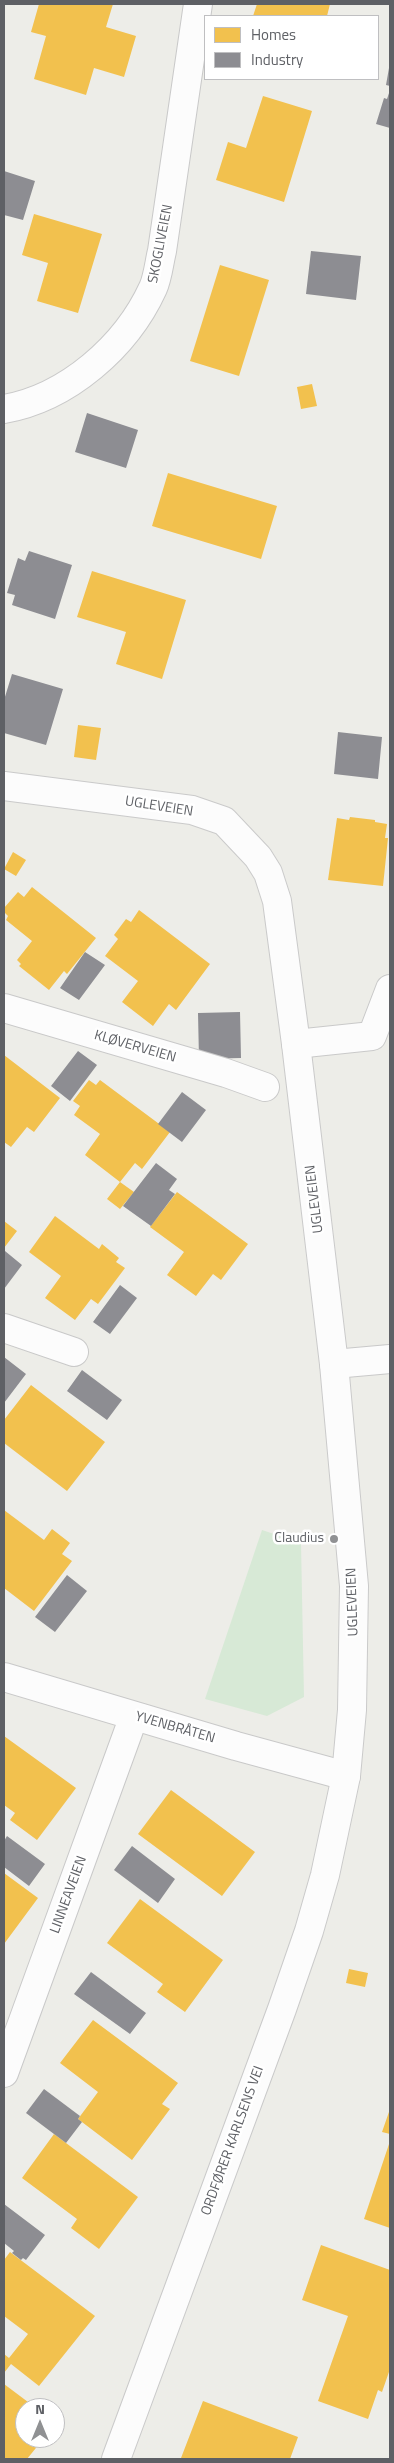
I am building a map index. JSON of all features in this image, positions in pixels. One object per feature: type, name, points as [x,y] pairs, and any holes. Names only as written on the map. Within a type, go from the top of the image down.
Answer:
[{"type":"street","name":"SKOGLIVEIEN","points":[[4,409],[27,405],[57,391],[83,372],[113,347],[138,315],[154,287],[162,251],[198,4]]},
{"type":"street","name":"UGLEVEIEN","points":[[4,786],[192,810],[224,821],[258,858],[268,873],[277,901],[296,1044],[334,1364],[354,1586],[352,1710],[346,1776],[338,1818]]},
{"type":"street","points":[[296,1044],[372,1036],[390,988]]},
{"type":"street","name":"KLØVERVEIEN","points":[[4,1008],[226,1073],[265,1087]]},
{"type":"street","points":[[4,1328],[74,1352]]},
{"type":"street","points":[[334,1364],[390,1359]]},
{"type":"street","name":"YVENBRÅTEN","points":[[4,1677],[346,1776]]},
{"type":"street","name":"LINNEAVEIEN","points":[[4,2074],[134,1716]]},
{"type":"street","name":"ORDFØRER KARLSENS VEI","points":[[116,2459],[285,2001],[309,1931],[338,1818]]},
{"type":"green space","points":[[262,1530],[301,1543],[304,1697],[267,1716],[205,1699]]},
{"type":"building: Homes","points":[[39,4],[113,4],[106,27],[136,36],[124,77],[94,68],[86,95],[34,79],[46,36],[31,32]]},
{"type":"building: Homes","points":[[257,4],[330,4],[327,15],[253,15]]},
{"type":"building: Homes","points":[[263,96],[312,111],[284,202],[216,180],[228,142],[246,148]]},
{"type":"building: Homes","points":[[34,214],[102,234],[78,313],[37,301],[48,263],[22,255]]},
{"type":"building: Homes","points":[[220,265],[269,280],[239,376],[190,361]]},
{"type":"building: Homes","points":[[312,384],[317,406],[301,409],[297,387]]},
{"type":"building: Homes","points":[[168,473],[277,506],[261,559],[152,526]]},
{"type":"building: Homes","points":[[92,571],[186,600],[162,679],[116,664],[126,632],[77,617]]},
{"type":"building: Homes","points":[[78,725],[101,728],[96,760],[74,757]]},
{"type":"building: Homes","points":[[350,817],[375,820],[375,822],[387,824],[385,838],[388,838],[383,886],[328,880],[337,818],[349,820]]},
{"type":"building: Homes","points":[[13,852],[26,860],[16,876],[4,869]]},
{"type":"building: Homes","points":[[32,887],[96,938],[67,974],[64,971],[49,990],[19,966],[21,964],[17,960],[32,941],[6,920],[8,916],[4,912],[4,908],[18,892],[24,897]]},
{"type":"building: Homes","points":[[139,910],[210,964],[176,1010],[169,1004],[153,1026],[122,1002],[138,981],[105,956],[118,939],[114,935],[126,919],[131,922]]},
{"type":"building: Homes","points":[[4,1055],[60,1098],[34,1132],[27,1127],[11,1147],[4,1142]]},
{"type":"building: Homes","points":[[89,1080],[96,1085],[100,1080],[170,1132],[142,1169],[135,1163],[120,1182],[85,1155],[100,1134],[74,1115],[80,1106],[73,1101]]},
{"type":"building: Homes","points":[[120,1182],[134,1192],[120,1209],[107,1199]]},
{"type":"building: Homes","points":[[177,1192],[248,1244],[221,1280],[213,1274],[196,1296],[167,1275],[184,1252],[150,1227]]},
{"type":"building: Homes","points":[[55,1216],[99,1249],[102,1244],[119,1258],[116,1262],[125,1268],[98,1304],[91,1299],[75,1320],[45,1298],[61,1276],[29,1252]]},
{"type":"building: Homes","points":[[4,1221],[17,1231],[4,1248]]},
{"type":"building: Homes","points":[[31,1385],[105,1442],[67,1491],[4,1443],[4,1420]]},
{"type":"building: Homes","points":[[4,1510],[44,1540],[52,1529],[70,1543],[62,1554],[72,1561],[34,1611],[4,1588]]},
{"type":"building: Homes","points":[[4,1736],[76,1788],[37,1840],[10,1820],[15,1813],[4,1805]]},
{"type":"building: Homes","points":[[171,1790],[255,1852],[222,1896],[138,1834]]},
{"type":"building: Homes","points":[[4,1873],[38,1898],[4,1944]]},
{"type":"building: Homes","points":[[140,1899],[223,1960],[185,2012],[157,1992],[163,1984],[107,1943]]},
{"type":"building: Homes","points":[[349,1969],[368,1973],[365,1987],[346,1983]]},
{"type":"building: Homes","points":[[93,2020],[178,2083],[162,2104],[170,2109],[132,2160],[78,2119],[98,2092],[60,2063]]},
{"type":"building: Homes","points":[[390,2109],[390,2134],[382,2132]]},
{"type":"building: Homes","points":[[54,2134],[138,2197],[99,2249],[71,2228],[77,2219],[22,2178]]},
{"type":"building: Homes","points":[[390,2141],[390,2228],[364,2219]]},
{"type":"building: Homes","points":[[321,2245],[390,2270],[390,2369],[382,2392],[378,2390],[368,2419],[318,2401],[348,2316],[302,2300]]},
{"type":"building: Homes","points":[[10,2252],[95,2316],[39,2386],[11,2364],[4,2373],[4,2354],[9,2358],[28,2334],[4,2316],[4,2260]]},
{"type":"building: Homes","points":[[4,2384],[23,2398],[15,2398],[15,2448],[36,2448],[27,2459],[4,2459]]},
{"type":"building: Homes","points":[[203,2401],[298,2437],[290,2459],[181,2458]]},
{"type":"building: Industry","points":[[390,68],[390,86],[386,85]]},
{"type":"building: Industry","points":[[390,90],[390,128],[376,124],[384,98],[387,99]]},
{"type":"building: Industry","points":[[4,171],[35,181],[23,220],[4,215]]},
{"type":"building: Industry","points":[[311,251],[361,256],[356,300],[306,294]]},
{"type":"building: Industry","points":[[87,413],[138,430],[126,468],[75,452]]},
{"type":"building: Industry","points":[[29,551],[72,565],[55,619],[12,605],[15,595],[7,593],[18,558],[25,561]]},
{"type":"building: Industry","points":[[12,674],[63,689],[46,745],[4,733],[4,700]]},
{"type":"building: Industry","points":[[338,732],[382,737],[378,779],[334,774]]},
{"type":"building: Industry","points":[[85,952],[105,965],[79,1000],[60,988]]},
{"type":"building: Industry","points":[[240,1012],[241,1058],[199,1059],[198,1013]]},
{"type":"building: Industry","points":[[78,1051],[97,1065],[70,1101],[51,1086]]},
{"type":"building: Industry","points":[[182,1092],[206,1110],[182,1142],[158,1124]]},
{"type":"building: Industry","points":[[156,1163],[177,1179],[169,1190],[175,1194],[151,1226],[123,1206]]},
{"type":"building: Industry","points":[[4,1252],[22,1265],[4,1289]]},
{"type":"building: Industry","points":[[120,1285],[137,1298],[110,1334],[93,1322]]},
{"type":"building: Industry","points":[[4,1357],[26,1374],[4,1403]]},
{"type":"building: Industry","points":[[82,1370],[122,1400],[107,1420],[67,1391]]},
{"type":"building: Industry","points":[[67,1575],[87,1591],[55,1632],[35,1617]]},
{"type":"building: Industry","points":[[7,1836],[45,1864],[29,1886],[4,1867],[4,1841]]},
{"type":"building: Industry","points":[[132,1846],[175,1879],[158,1903],[114,1870]]},
{"type":"building: Industry","points":[[91,1972],[146,2013],[130,2034],[74,1994]]},
{"type":"building: Industry","points":[[44,2089],[80,2116],[78,2119],[82,2122],[66,2143],[26,2113]]},
{"type":"building: Industry","points":[[4,2204],[45,2235],[26,2260],[23,2258],[21,2260],[4,2243]]},
{"type":"place","name":"Claudius","points":[[334,1539]]}]
